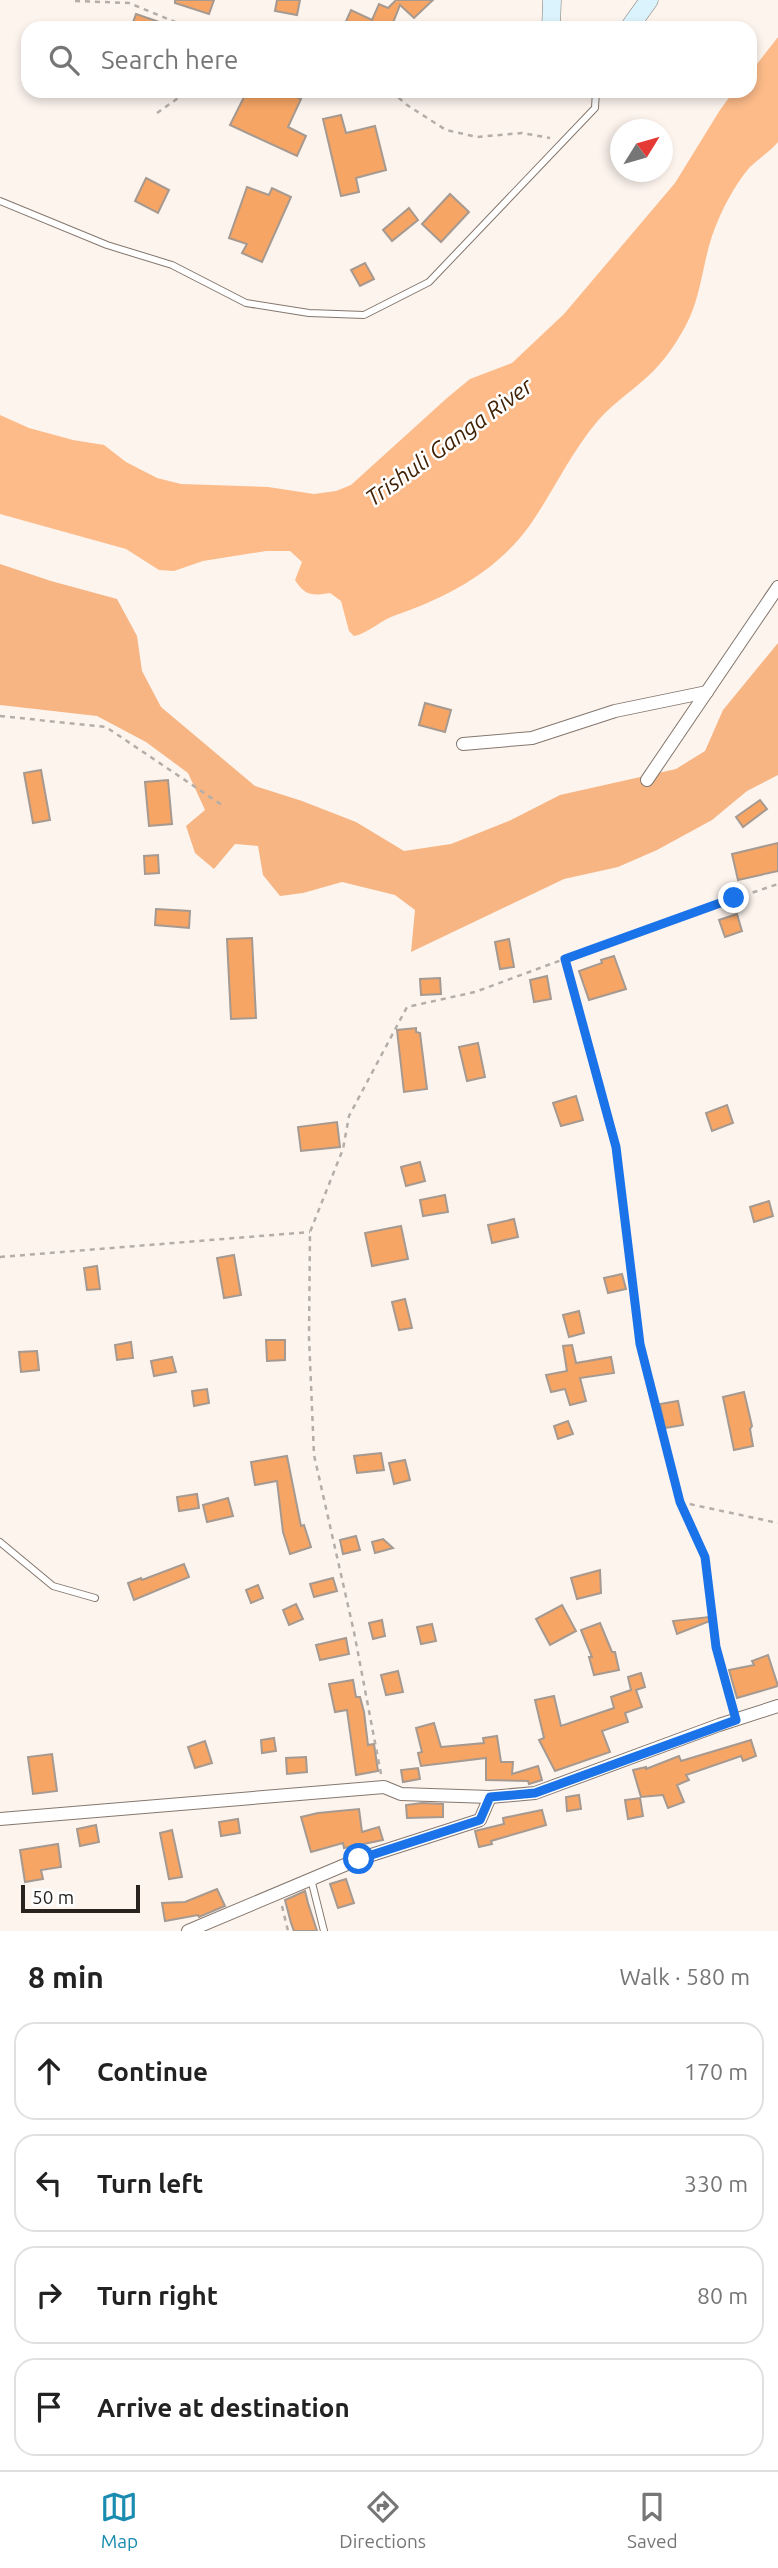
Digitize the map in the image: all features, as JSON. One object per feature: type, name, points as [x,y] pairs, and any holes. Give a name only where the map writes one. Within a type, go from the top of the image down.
[{"type":"street","points":[[551,21],[552,0]]},
{"type":"street","points":[[634,21],[649,0]]},
{"type":"street","points":[[648,779],[778,586]]},
{"type":"street","points":[[463,744],[532,738],[615,711],[707,692]]},
{"type":"street","points":[[0,1819],[384,1787],[401,1794],[490,1797],[535,1793],[778,1706]]},
{"type":"street","points":[[188,1931],[396,1846],[480,1820],[490,1797]]},
{"type":"lane","points":[[0,201],[107,245],[172,265],[246,303],[309,313],[364,315],[429,282],[595,108],[596,98]]},
{"type":"lane","points":[[0,1542],[53,1586],[94,1598]]},
{"type":"lane","points":[[311,1879],[324,1931]]},
{"type":"path","points":[[75,1],[129,2],[174,21]]},
{"type":"path","points":[[157,113],[178,98]]},
{"type":"path","points":[[399,98],[446,130],[477,137],[522,133],[564,141]]},
{"type":"path","points":[[0,716],[106,727],[222,805]]},
{"type":"path","points":[[384,1787],[355,1632],[314,1455],[309,1336],[310,1232],[343,1149],[349,1115],[407,1007],[475,992],[659,924],[778,884]]},
{"type":"path","points":[[565,959],[616,1147],[640,1344],[680,1502],[705,1557],[716,1647],[736,1720]]},
{"type":"path","points":[[0,1257],[310,1232]]},
{"type":"path","points":[[680,1502],[778,1523]]},
{"type":"path","points":[[279,1893],[288,1931]]},
{"type":"shaded area","points":[[0,564],[117,599],[137,636],[142,671],[161,707],[255,786],[356,822],[404,851],[451,844],[511,820],[560,795],[676,769],[705,751],[723,710],[778,643],[778,775],[747,791],[712,820],[657,850],[618,867],[564,879],[411,952],[415,910],[395,895],[342,882],[303,893],[280,896],[263,875],[258,846],[235,844],[214,869],[195,853],[186,826],[205,810],[188,773],[146,742],[97,716],[0,705]]},
{"type":"water","name":"Trishuli Ganga River","points":[[778,37],[778,142],[744,174],[723,209],[712,236],[695,305],[685,327],[659,365],[596,423],[517,541],[470,581],[354,636],[349,631],[341,601],[330,593],[310,594],[295,580],[302,562],[290,551],[266,551],[203,561],[174,571],[159,570],[126,549],[0,514],[0,415],[29,428],[104,445],[126,462],[157,478],[181,484],[268,487],[314,494],[336,491],[351,485],[470,379],[512,363],[564,314],[675,183],[729,98],[757,98],[757,64]]},
{"type":"building","points":[[175,0],[214,0],[209,14],[175,3]]},
{"type":"building","points":[[277,0],[300,0],[297,15],[275,11]]},
{"type":"building","points":[[396,0],[433,0],[414,18],[400,5],[394,21],[346,21],[351,10],[372,20],[379,4],[388,8]]},
{"type":"building","points":[[136,14],[156,21],[134,21]]},
{"type":"building","points":[[244,98],[299,98],[301,99],[288,127],[306,136],[297,156],[230,125]]},
{"type":"building","points":[[341,115],[346,133],[375,126],[386,170],[356,178],[359,192],[341,196],[323,119]]},
{"type":"building","points":[[146,178],[169,190],[158,213],[135,201]]},
{"type":"building","points":[[247,187],[269,195],[272,188],[291,197],[262,262],[242,253],[247,244],[229,238]]},
{"type":"building","points":[[450,194],[469,212],[441,242],[422,224]]},
{"type":"building","points":[[409,208],[418,220],[392,241],[383,230]]},
{"type":"building","points":[[365,263],[374,279],[360,286],[351,270]]},
{"type":"building","points":[[425,703],[451,710],[445,732],[419,725]]},
{"type":"building","points":[[41,770],[50,820],[33,823],[24,773]]},
{"type":"building","points":[[168,780],[172,824],[149,826],[145,782]]},
{"type":"building","points":[[760,800],[767,809],[743,827],[736,817]]},
{"type":"building","points":[[778,843],[778,871],[738,880],[732,854]]},
{"type":"building","points":[[158,855],[159,873],[145,874],[144,856]]},
{"type":"building","points":[[156,909],[190,911],[189,928],[155,925]]},
{"type":"building","points":[[737,914],[742,931],[725,937],[719,920]]},
{"type":"building","points":[[252,938],[256,1018],[231,1019],[227,939]]},
{"type":"building","points":[[509,939],[514,967],[500,969],[495,942]]},
{"type":"building","points":[[614,956],[626,989],[589,1000],[579,971]]},
{"type":"building","points":[[547,976],[551,999],[534,1002],[530,980]]},
{"type":"building","points":[[440,978],[441,994],[421,995],[420,979]]},
{"type":"building","points":[[416,1028],[416,1032],[420,1033],[427,1089],[404,1092],[397,1030]]},
{"type":"building","points":[[478,1043],[485,1077],[467,1081],[459,1047]]},
{"type":"building","points":[[576,1096],[583,1120],[561,1126],[553,1103]]},
{"type":"building","points":[[727,1105],[733,1123],[712,1131],[706,1113]]},
{"type":"building","points":[[337,1122],[340,1147],[301,1151],[298,1127]]},
{"type":"building","points":[[420,1162],[425,1181],[406,1186],[401,1167]]},
{"type":"building","points":[[445,1195],[448,1212],[423,1216],[420,1200]]},
{"type":"building","points":[[769,1201],[773,1216],[754,1222],[750,1207]]},
{"type":"building","points":[[514,1219],[518,1237],[492,1243],[488,1225]]},
{"type":"building","points":[[401,1226],[408,1259],[372,1266],[365,1233]]},
{"type":"building","points":[[234,1255],[241,1295],[224,1298],[217,1258]]},
{"type":"building","points":[[97,1266],[100,1289],[87,1290],[84,1268]]},
{"type":"building","points":[[622,1274],[626,1289],[608,1293],[604,1278]]},
{"type":"building","points":[[405,1299],[412,1328],[399,1330],[392,1302]]},
{"type":"building","points":[[579,1311],[584,1333],[569,1337],[563,1315]]},
{"type":"building","points":[[266,1340],[285,1340],[285,1360],[267,1361]]},
{"type":"building","points":[[131,1342],[133,1358],[117,1360],[115,1345]]},
{"type":"building","points":[[572,1345],[576,1363],[611,1357],[614,1373],[580,1378],[586,1401],[570,1405],[565,1389],[551,1392],[546,1375],[567,1371],[563,1346]]},
{"type":"building","points":[[37,1351],[39,1370],[21,1372],[19,1352]]},
{"type":"building","points":[[172,1357],[176,1372],[154,1376],[151,1361]]},
{"type":"building","points":[[207,1389],[209,1403],[194,1406],[192,1391]]},
{"type":"building","points":[[744,1392],[752,1426],[750,1429],[753,1446],[734,1450],[723,1397]]},
{"type":"building","points":[[678,1401],[683,1425],[665,1428],[660,1404]]},
{"type":"building","points":[[568,1421],[573,1434],[558,1439],[554,1426]]},
{"type":"building","points":[[381,1453],[384,1470],[357,1473],[354,1456]]},
{"type":"building","points":[[287,1456],[301,1526],[304,1525],[311,1547],[290,1554],[283,1532],[277,1481],[255,1485],[251,1462]]},
{"type":"building","points":[[405,1460],[410,1480],[394,1484],[389,1463]]},
{"type":"building","points":[[197,1494],[199,1508],[179,1511],[177,1497]]},
{"type":"building","points":[[228,1498],[233,1516],[207,1522],[203,1505]]},
{"type":"building","points":[[356,1536],[360,1550],[343,1554],[340,1540]]},
{"type":"building","points":[[383,1539],[393,1548],[375,1553],[372,1542]]},
{"type":"building","points":[[184,1564],[189,1577],[134,1600],[128,1583]]},
{"type":"building","points":[[600,1570],[601,1593],[577,1599],[571,1578]]},
{"type":"building","points":[[333,1578],[337,1591],[314,1597],[310,1584]]},
{"type":"building","points":[[258,1585],[263,1598],[251,1603],[246,1590]]},
{"type":"building","points":[[296,1604],[303,1619],[289,1625],[283,1610]]},
{"type":"building","points":[[562,1605],[576,1631],[550,1645],[536,1619]]},
{"type":"building","points":[[709,1617],[710,1621],[677,1634],[673,1621]]},
{"type":"building","points":[[382,1620],[385,1636],[373,1639],[369,1623]]},
{"type":"building","points":[[600,1623],[612,1652],[615,1652],[619,1670],[594,1675],[589,1657],[592,1657],[581,1630]]},
{"type":"building","points":[[432,1624],[436,1641],[421,1644],[417,1627]]},
{"type":"building","points":[[346,1638],[349,1654],[320,1660],[316,1645]]},
{"type":"building","points":[[768,1655],[778,1686],[737,1698],[729,1670],[754,1665],[752,1661]]},
{"type":"building","points":[[398,1671],[403,1692],[386,1695],[381,1675]]},
{"type":"building","points":[[641,1673],[645,1687],[636,1690],[642,1707],[625,1713],[628,1722],[602,1731],[610,1752],[555,1771],[539,1740],[544,1738],[535,1700],[554,1696],[561,1726],[614,1708],[611,1697],[631,1690],[628,1677]]},
{"type":"building","points":[[353,1680],[356,1697],[360,1697],[364,1712],[368,1745],[374,1744],[378,1771],[356,1775],[347,1710],[335,1712],[329,1684]]},
{"type":"building","points":[[434,1723],[441,1747],[484,1743],[483,1738],[497,1736],[501,1762],[513,1762],[512,1774],[538,1766],[542,1780],[529,1784],[528,1781],[486,1780],[486,1758],[421,1766],[418,1753],[422,1752],[416,1728]]},
{"type":"building","points":[[274,1738],[276,1751],[262,1753],[261,1740]]},
{"type":"building","points":[[751,1740],[756,1756],[743,1761],[741,1756],[686,1775],[689,1780],[677,1785],[684,1802],[668,1808],[663,1795],[641,1797],[633,1770],[646,1769],[679,1756],[681,1761]]},
{"type":"building","points":[[205,1741],[212,1763],[195,1768],[188,1747]]},
{"type":"building","points":[[52,1754],[57,1791],[33,1794],[28,1757]]},
{"type":"building","points":[[306,1757],[307,1772],[287,1774],[286,1758]]},
{"type":"building","points":[[418,1768],[420,1779],[403,1782],[401,1770]]},
{"type":"building","points":[[579,1795],[581,1809],[567,1811],[566,1797]]},
{"type":"building","points":[[640,1798],[643,1816],[628,1819],[625,1800]]},
{"type":"building","points":[[443,1804],[443,1817],[407,1818],[406,1805]]},
{"type":"building","points":[[359,1809],[362,1832],[379,1827],[383,1840],[344,1848],[343,1843],[311,1852],[301,1817]]},
{"type":"building","points":[[542,1810],[546,1825],[479,1847],[475,1831],[504,1824],[503,1818]]},
{"type":"building","points":[[238,1819],[240,1833],[221,1836],[219,1822]]},
{"type":"building","points":[[96,1825],[99,1842],[80,1846],[77,1829]]},
{"type":"building","points":[[172,1830],[182,1877],[169,1879],[160,1833]]},
{"type":"building","points":[[58,1844],[61,1867],[41,1870],[43,1879],[25,1882],[20,1850]]},
{"type":"building","points":[[346,1879],[354,1903],[338,1908],[330,1884]]},
{"type":"building","points":[[217,1889],[225,1906],[199,1917],[198,1915],[165,1921],[162,1903],[185,1902]]},
{"type":"building","points":[[305,1891],[317,1931],[294,1931],[291,1923],[285,1900]]},
{"type":"route","points":[[359,1859],[480,1820],[490,1797],[535,1793],[736,1720],[716,1647],[705,1557],[680,1502],[640,1344],[616,1147],[565,959],[734,898]]}]
